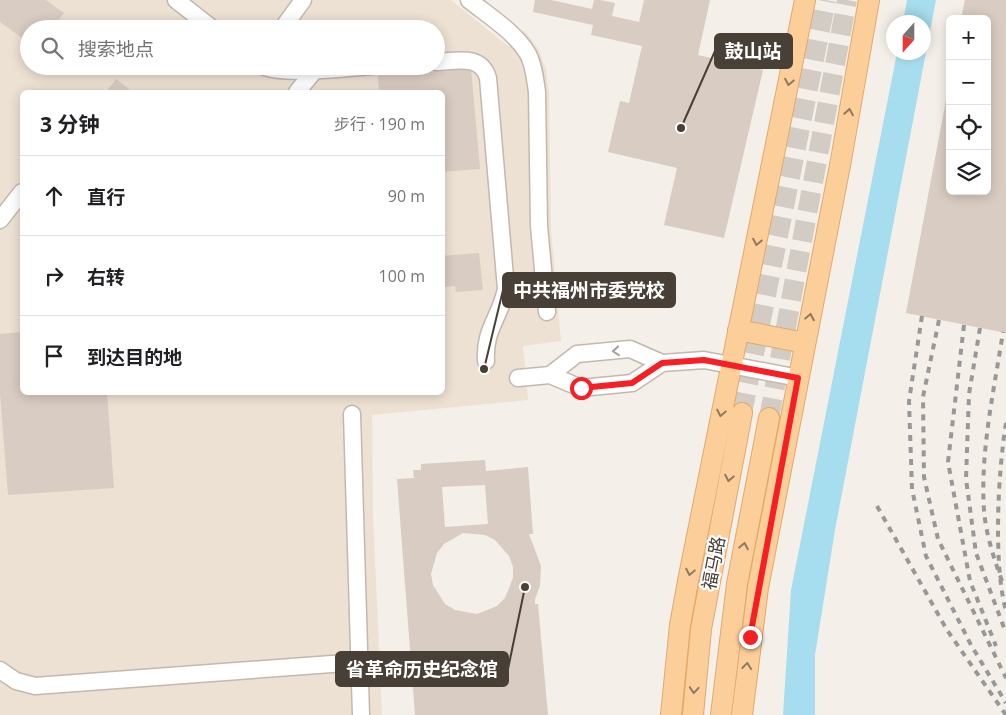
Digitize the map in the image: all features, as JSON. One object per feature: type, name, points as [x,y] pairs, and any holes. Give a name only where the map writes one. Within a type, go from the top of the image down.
[{"type":"main road","points":[[671,715],[680,625],[730,365],[805,0]]},
{"type":"main road","points":[[742,715],[758,588],[841,160],[869,0]]},
{"type":"main road","points":[[738,330],[805,343]]},
{"type":"main road","name":"福马路","points":[[693,715],[703,619],[742,413]]},
{"type":"main road","name":"福马路","points":[[721,715],[737,584],[769,418]]},
{"type":"street","points":[[176,0],[201,20]]},
{"type":"street","points":[[289,20],[304,0]]},
{"type":"street","points":[[470,0],[516,39],[528,54],[534,71],[537,92],[539,226],[547,312]]},
{"type":"street","points":[[445,61],[471,60],[480,63],[486,68],[489,87],[506,289],[503,302],[488,332],[485,344],[486,361]]},
{"type":"street","points":[[299,90],[311,75]]},
{"type":"street","points":[[0,220],[20,195]]},
{"type":"street","points":[[506,289],[544,286]]},
{"type":"street","points":[[550,375],[577,354],[630,349],[662,363],[704,360],[798,378]]},
{"type":"street","points":[[518,378],[550,375],[581,388],[632,383],[662,363]]},
{"type":"street","points":[[352,414],[361,715]]},
{"type":"street","points":[[0,670],[16,681],[35,686],[359,662]]},
{"type":"shaded area","points":[[0,0],[451,0],[508,46],[524,30],[538,48],[546,69],[549,92],[551,230],[561,341],[523,346],[528,400],[372,415],[373,514],[382,715],[0,715]]},
{"type":"water","points":[[907,0],[936,0],[931,26],[931,15],[904,15]]},
{"type":"water","points":[[896,60],[925,60],[835,530],[815,655],[815,715],[783,715],[791,590]]},
{"type":"building","points":[[0,0],[46,0],[64,13],[59,20],[20,20],[20,36],[0,22]]},
{"type":"building","points":[[535,0],[551,0],[592,9],[594,0],[615,3],[612,16],[639,22],[644,0],[710,0],[698,55],[763,70],[724,238],[664,225],[677,168],[608,152],[620,101],[629,103],[642,46],[591,35],[593,25],[533,12]]},
{"type":"building","points":[[965,0],[1006,0],[1006,333],[906,313],[946,100],[946,195],[991,195],[991,15],[962,15]]},
{"type":"building","points":[[471,68],[480,169],[445,172],[445,90],[379,90],[378,75],[445,75],[445,70]]},
{"type":"building","points":[[116,79],[130,90],[108,90]]},
{"type":"building","points":[[479,253],[483,290],[456,292],[455,286],[445,287],[445,256]]},
{"type":"building","points":[[20,332],[20,395],[107,395],[114,488],[8,495],[0,394],[0,334]]},
{"type":"building","points":[[485,460],[486,471],[528,467],[533,534],[529,534],[541,566],[540,586],[535,604],[538,604],[548,715],[415,715],[397,479],[414,478],[413,470],[421,470],[421,464]],"holes":[[[485,485],[488,524],[445,527],[442,487]],[[463,533],[485,535],[495,540],[509,556],[513,567],[513,578],[505,598],[497,606],[477,614],[455,610],[445,604],[433,585],[431,574],[437,553],[444,544]]]},
{"type":"tunnel","points":[[742,413],[826,0]]},
{"type":"tunnel","points":[[769,418],[847,0]]},
{"type":"railway","points":[[922,316],[909,401],[912,489],[926,556],[971,645],[1006,703]]},
{"type":"railway","points":[[939,320],[923,397],[924,477],[938,539],[1006,678]]},
{"type":"railway","points":[[964,325],[948,462],[970,581],[996,646]]},
{"type":"railway","points":[[980,328],[969,394],[966,479],[976,553],[1006,633]]},
{"type":"railway","points":[[1002,581],[987,529],[983,489],[986,444],[1003,332]]},
{"type":"railway","points":[[1006,423],[998,518],[999,569],[1006,611]]},
{"type":"railway","points":[[877,506],[947,630],[1006,715]]},
{"type":"place","name":"鼓山站","points":[[681,128]]},
{"type":"place","name":"中共福州市委党校","points":[[484,369]]},
{"type":"place","name":"省革命历史纪念馆","points":[[525,587]]},
{"type":"route","points":[[581,388],[632,383],[662,363],[704,360],[798,378],[750,637]]}]
